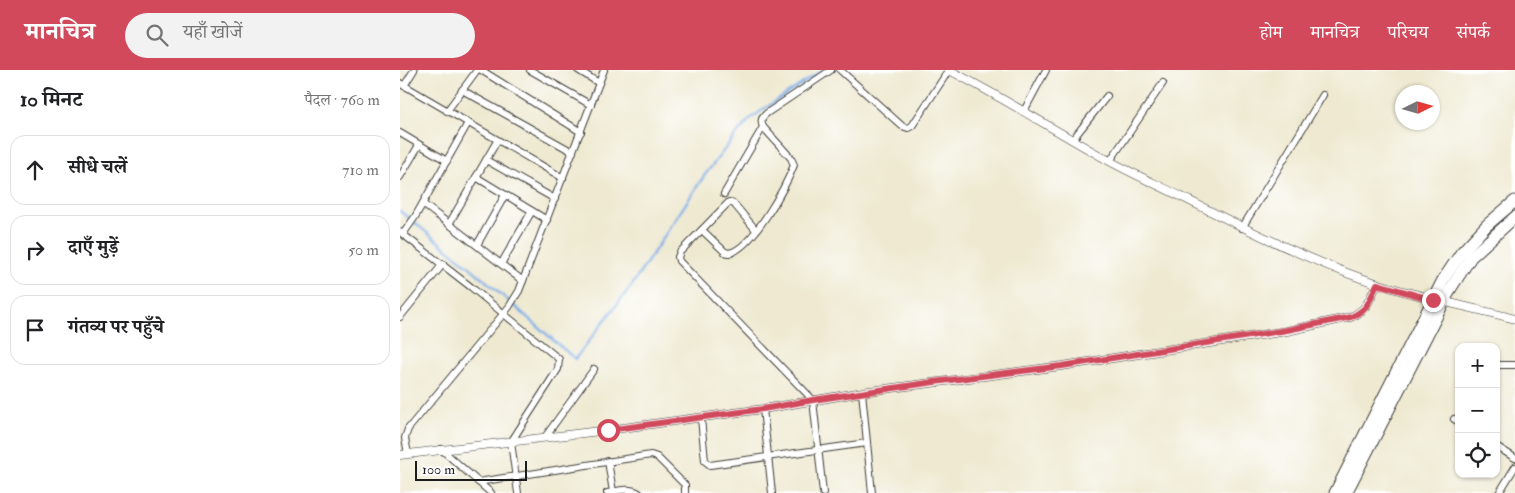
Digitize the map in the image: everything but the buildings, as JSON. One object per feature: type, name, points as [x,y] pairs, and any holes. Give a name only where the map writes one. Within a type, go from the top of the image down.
[{"type":"highway","points":[[1346,493],[1438,301],[1443,280],[1461,253],[1515,201]]},
{"type":"highway","points":[[1335,493],[1438,301],[1471,257],[1515,217]]},
{"type":"street","points":[[414,70],[402,84],[563,178]]},
{"type":"street","points":[[447,111],[477,70]]},
{"type":"street","points":[[480,70],[581,132]]},
{"type":"street","points":[[530,70],[591,105]]},
{"type":"street","points":[[578,70],[599,83]]},
{"type":"street","points":[[604,70],[523,281],[510,307],[408,429],[405,438],[404,454],[700,418],[862,392],[1071,365],[1277,332],[1351,317],[1363,311],[1377,284]]},
{"type":"street","points":[[702,230],[728,253],[737,249],[756,230],[778,197],[794,165],[792,158],[763,127],[761,122],[764,116],[831,70]]},
{"type":"street","points":[[840,70],[902,126],[908,128],[912,126],[949,70],[1110,161],[1242,228],[1303,255],[1377,284],[1515,319]]},
{"type":"street","points":[[1024,111],[1046,70]]},
{"type":"street","points":[[1110,161],[1163,83]]},
{"type":"street","points":[[462,90],[573,152]]},
{"type":"street","points":[[1242,228],[1323,95]]},
{"type":"street","points":[[1073,139],[1107,96]]},
{"type":"street","points":[[468,124],[423,204],[410,225],[402,233],[556,356],[559,364],[511,442],[518,493]]},
{"type":"street","points":[[724,194],[763,127]]},
{"type":"street","points":[[400,133],[447,161]]},
{"type":"street","points":[[449,224],[497,141]]},
{"type":"street","points":[[400,177],[419,144]]},
{"type":"street","points":[[486,160],[555,199]]},
{"type":"street","points":[[476,177],[547,220]]},
{"type":"street","points":[[476,245],[505,195]]},
{"type":"street","points":[[756,230],[732,202],[726,205],[678,254],[679,261],[813,400],[823,493]]},
{"type":"street","points":[[423,204],[523,281]]},
{"type":"street","points":[[501,264],[532,211]]},
{"type":"street","points":[[400,317],[443,264]]},
{"type":"street","points":[[1500,365],[1515,365]]},
{"type":"street","points":[[545,437],[594,369]]},
{"type":"street","points":[[862,392],[872,493]]},
{"type":"street","points":[[763,409],[772,493]]},
{"type":"street","points":[[700,418],[706,464],[710,465],[867,443]]},
{"type":"street","points":[[1500,449],[1515,458]]},
{"type":"street","points":[[441,450],[488,492]]},
{"type":"street","points":[[478,482],[652,455],[657,457],[684,485],[685,493]]},
{"type":"street","points":[[608,461],[610,493],[628,490],[639,493]]},
{"type":"street","points":[[1499,493],[1515,467]]},
{"type":"waterway","points":[[400,211],[471,268],[575,359],[632,285],[704,176],[735,136],[750,119],[823,70]]},
{"type":"route","points":[[608,430],[763,409],[869,391],[1062,366],[1287,330],[1351,317],[1363,311],[1377,284],[1433,300]]}]
